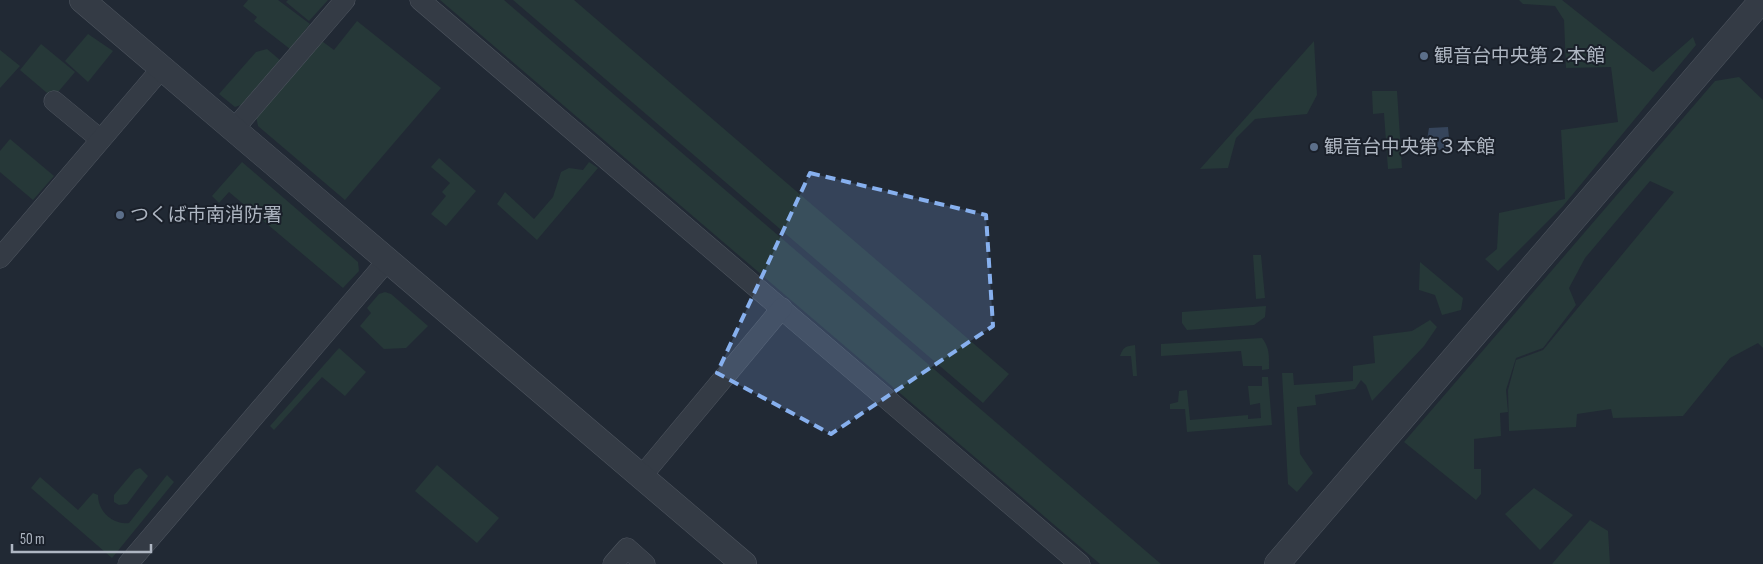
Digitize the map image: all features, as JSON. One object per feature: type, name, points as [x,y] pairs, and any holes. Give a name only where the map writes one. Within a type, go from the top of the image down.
[{"type":"street","points":[[82,0],[744,564]]},
{"type":"street","points":[[234,129],[345,0]]},
{"type":"street","points":[[420,0],[1080,564]]},
{"type":"street","points":[[1278,564],[1762,0]]},
{"type":"street","points":[[0,258],[7,236],[100,140],[162,68]]},
{"type":"street","points":[[54,101],[100,140]]},
{"type":"street","points":[[128,564],[387,261]]},
{"type":"street","points":[[642,477],[782,308]]},
{"type":"street","points":[[613,564],[627,548],[646,564]]},
{"type":"highlighted area","points":[[810,173],[986,215],[993,326],[831,434],[717,373]]},
{"type":"shaded area","points":[[248,0],[278,0],[310,24],[290,49],[254,21],[257,17],[243,6]]},
{"type":"shaded area","points":[[288,0],[328,0],[309,21],[286,2]]},
{"type":"shaded area","points":[[440,0],[504,0],[1161,564],[1100,564]]},
{"type":"shaded area","points":[[513,0],[574,0],[1009,374],[983,403]]},
{"type":"shaded area","points":[[1519,0],[1562,0],[1653,72],[1693,37],[1696,45],[1563,206],[1498,271],[1485,259],[1497,249],[1499,213],[1565,199],[1561,130],[1618,122],[1611,67],[1566,68],[1564,20],[1555,6],[1523,4]]},
{"type":"shaded area","points":[[357,21],[441,88],[345,200],[258,126],[256,116],[319,39],[334,50]]},
{"type":"shaded area","points":[[88,34],[113,51],[88,82],[65,61]]},
{"type":"shaded area","points":[[1314,41],[1317,95],[1307,114],[1255,119],[1236,138],[1228,168],[1200,169]]},
{"type":"shaded area","points":[[41,44],[75,72],[53,98],[20,70]]},
{"type":"shaded area","points":[[267,49],[280,60],[244,104],[235,107],[219,94],[256,52]]},
{"type":"shaded area","points":[[0,50],[20,66],[0,88]]},
{"type":"shaded area","points":[[1739,77],[1763,100],[1763,348],[1758,343],[1730,358],[1683,416],[1613,418],[1611,409],[1577,414],[1576,427],[1509,431],[1508,390],[1516,360],[1543,350],[1674,192],[1650,181],[1585,258],[1569,288],[1576,305],[1543,348],[1516,358],[1506,390],[1508,412],[1500,413],[1501,436],[1474,439],[1474,469],[1481,469],[1481,494],[1476,500],[1404,442],[1715,81]]},
{"type":"shaded area","points":[[1372,91],[1397,91],[1402,168],[1388,169],[1384,113],[1373,114]]},
{"type":"shaded area","points":[[10,139],[54,176],[33,200],[0,172],[0,151]]},
{"type":"shaded area","points":[[439,158],[476,191],[446,226],[431,214],[446,196],[442,192],[450,183],[431,167]]},
{"type":"shaded area","points":[[242,162],[358,262],[359,271],[343,288],[229,192],[219,203],[212,196]]},
{"type":"shaded area","points":[[589,162],[598,168],[537,240],[497,204],[505,192],[534,219],[553,197],[561,172],[569,168],[583,170]]},
{"type":"shaded area","points":[[1253,255],[1261,255],[1265,298],[1256,299]]},
{"type":"shaded area","points":[[1420,262],[1463,298],[1461,310],[1442,315],[1435,295],[1419,290]]},
{"type":"shaded area","points":[[385,292],[391,294],[428,326],[406,348],[384,349],[360,326],[371,313],[367,308],[379,294]]},
{"type":"shaded area","points":[[1266,306],[1265,317],[1254,325],[1187,330],[1182,323],[1182,312]]},
{"type":"shaded area","points":[[1430,320],[1437,327],[1424,346],[1372,401],[1366,385],[1361,380],[1355,389],[1315,395],[1316,405],[1297,407],[1300,454],[1313,473],[1297,492],[1288,484],[1282,373],[1293,373],[1294,385],[1353,381],[1353,366],[1375,363],[1373,336],[1412,331]]},
{"type":"shaded area","points":[[1262,338],[1268,349],[1269,369],[1262,370],[1262,366],[1243,366],[1241,351],[1161,356],[1161,344]]},
{"type":"shaded area","points":[[1135,345],[1137,376],[1133,376],[1131,356],[1120,356],[1125,348]]},
{"type":"shaded area","points":[[339,348],[366,372],[345,396],[322,377],[274,430],[270,426]]},
{"type":"shaded area","points":[[1262,377],[1268,377],[1272,425],[1187,432],[1185,409],[1170,409],[1170,404],[1178,402],[1179,391],[1187,390],[1190,420],[1248,415],[1248,419],[1261,418],[1260,403],[1250,405],[1248,386],[1262,386]]},
{"type":"shaded area","points":[[437,465],[499,518],[477,543],[415,491]]},
{"type":"shaded area","points":[[140,468],[148,476],[127,504],[119,505],[114,502],[114,495],[135,470]]},
{"type":"shaded area","points":[[167,475],[174,482],[112,558],[31,488],[40,477],[78,510],[93,493],[98,495],[101,507],[112,520],[129,523]]},
{"type":"shaded area","points":[[1534,488],[1573,515],[1540,550],[1505,514]]},
{"type":"shaded area","points":[[1590,520],[1608,531],[1610,564],[1552,564]]},
{"type":"water","points":[[1448,127],[1450,149],[1425,151],[1429,128]]},
{"type":"place","name":"観音台中央第２本館","points":[[1424,56]]},
{"type":"place","name":"観音台中央第３本館","points":[[1314,147]]},
{"type":"place","name":"つくば市南消防署","points":[[120,215]]}]
